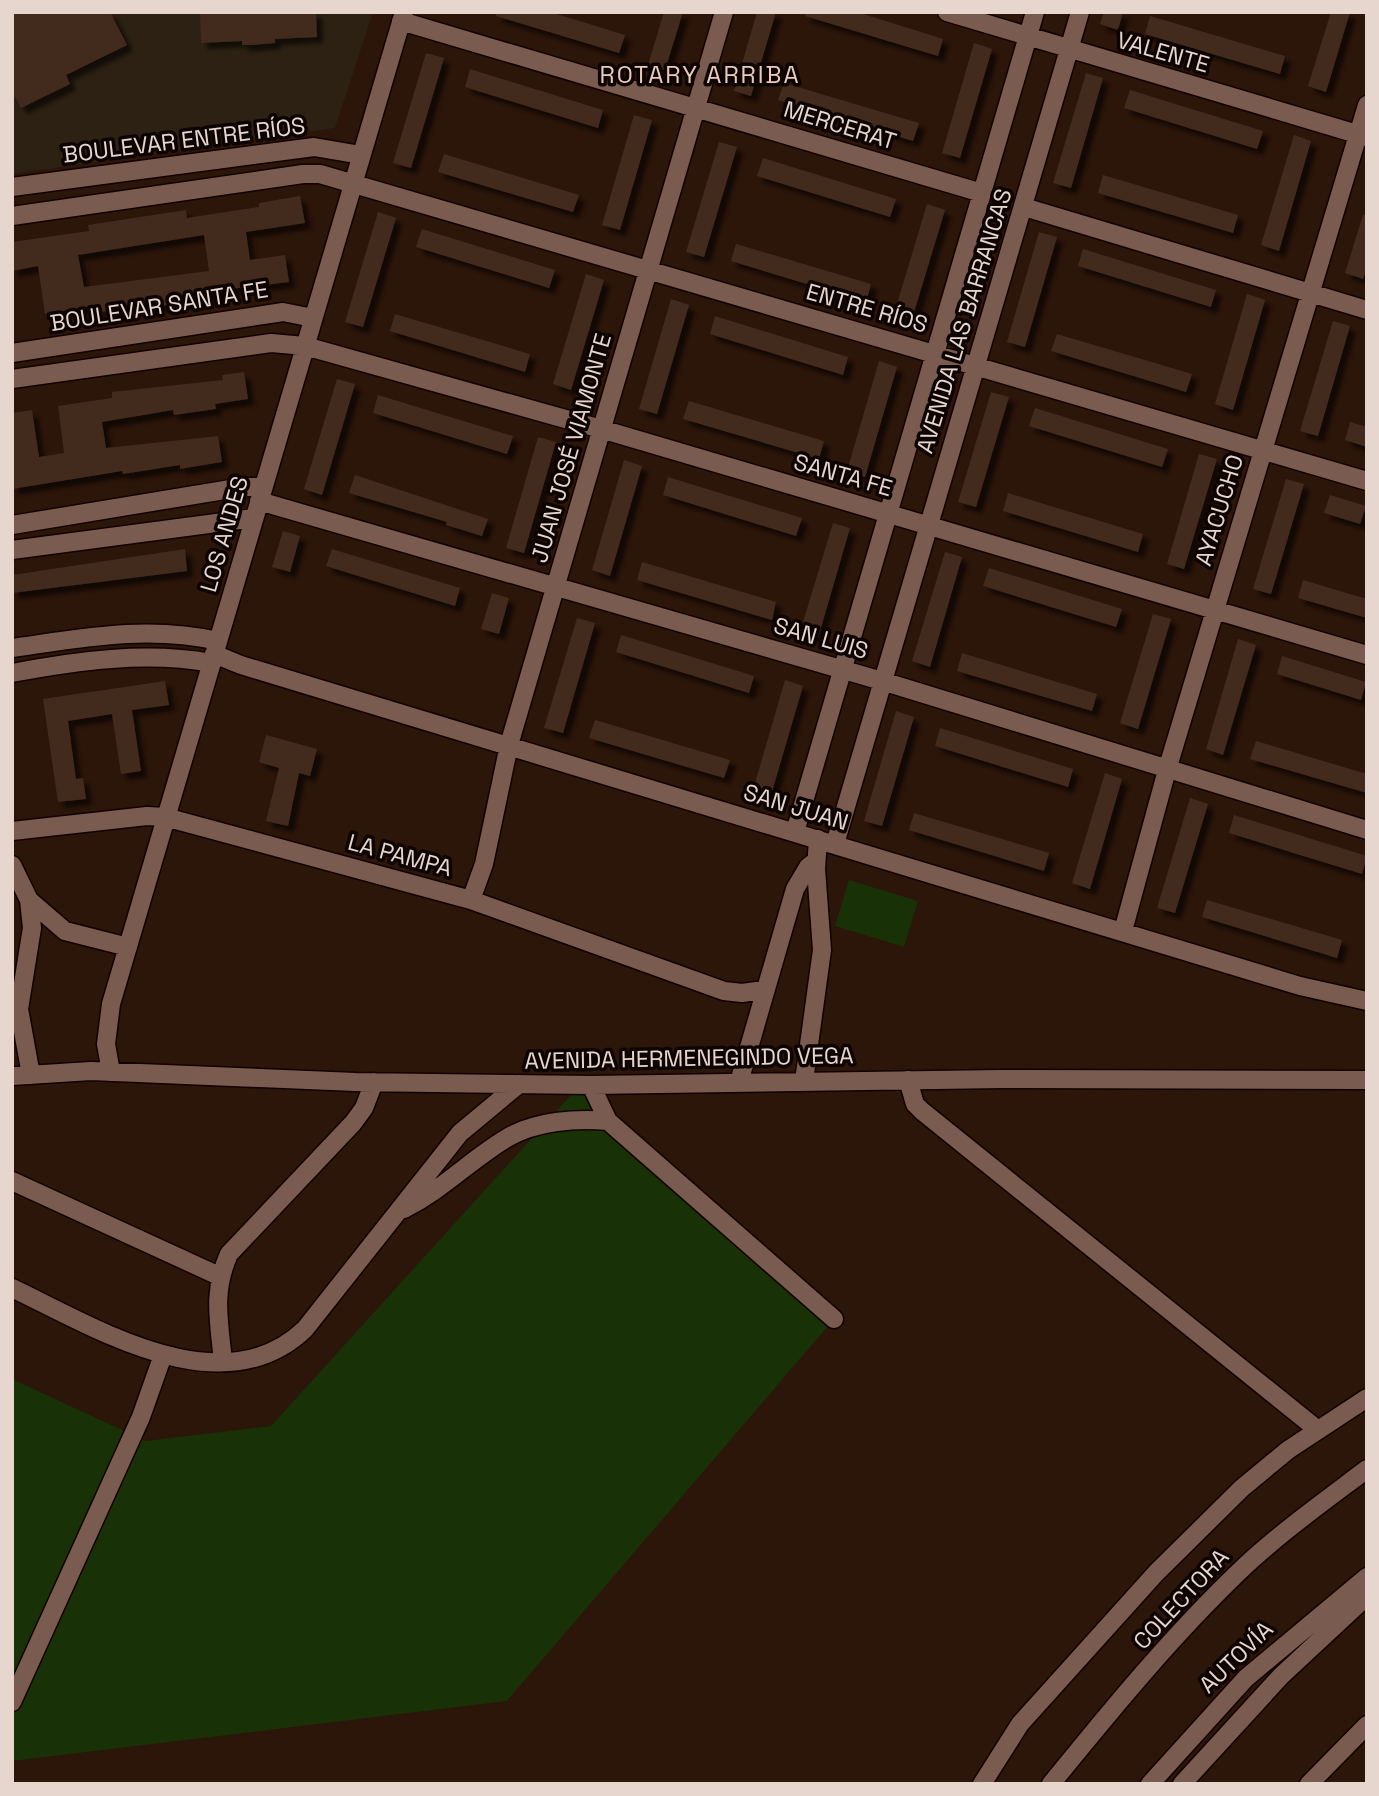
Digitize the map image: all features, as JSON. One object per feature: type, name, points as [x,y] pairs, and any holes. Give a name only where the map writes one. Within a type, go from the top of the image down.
[{"type":"street","name":"JUAN JOSÉ VIAMONTE","points":[[471,900],[484,864],[509,745],[724,12]]},
{"type":"street","name":"VALENTE","points":[[947,12],[1362,136]]},
{"type":"street","name":"AVENIDA LAS BARRANCAS","points":[[795,832],[1035,12]]},
{"type":"street","name":"AVENIDA LAS BARRANCAS","points":[[804,1081],[822,950],[816,861],[826,842],[882,681],[1080,12]]},
{"type":"street","name":"MERCERAT","points":[[403,17],[982,193]]},
{"type":"street","name":"LOS ANDES","points":[[111,1072],[106,1044],[111,1004],[403,17]]},
{"type":"street","name":"AYACUCHO","points":[[1123,931],[1167,770],[1309,293],[1362,136],[1367,105]]},
{"type":"street","name":"BOULEVAR ENTRE RÍOS","points":[[12,187],[314,147],[361,155]]},
{"type":"street","points":[[12,216],[303,174],[354,182]]},
{"type":"street","name":"ENTRE RÍOS","points":[[354,182],[1367,481]]},
{"type":"street","points":[[1024,207],[1367,310]]},
{"type":"street","name":"BOULEVAR SANTA FE","points":[[12,353],[283,312],[313,317]]},
{"type":"street","points":[[12,379],[271,343],[305,346]]},
{"type":"street","name":"SANTA FE","points":[[305,346],[928,524],[1367,655]]},
{"type":"street","points":[[12,525],[243,487],[259,502]]},
{"type":"street","points":[[12,550],[259,502]]},
{"type":"street","name":"SAN LUIS","points":[[259,502],[882,681],[1367,830]]},
{"type":"street","points":[[12,648],[148,632],[171,632],[214,653]]},
{"type":"street","points":[[12,673],[214,653]]},
{"type":"street","name":"SAN JUAN","points":[[214,653],[241,665],[1300,986],[1367,1001]]},
{"type":"street","name":"LA PAMPA","points":[[12,831],[147,816],[165,817],[471,900],[724,991],[742,993],[764,990]]},
{"type":"street","points":[[739,1082],[795,889],[808,867],[816,861]]},
{"type":"street","points":[[12,865],[29,900],[32,928],[19,1009],[32,1075]]},
{"type":"street","points":[[29,900],[65,931],[128,947]]},
{"type":"street","name":"AVENIDA HERMENEGINDO VEGA","points":[[12,1076],[111,1072],[374,1082],[591,1085],[908,1080],[1367,1080]]},
{"type":"street","points":[[908,1080],[915,1104],[922,1111],[1318,1430]]},
{"type":"street","points":[[223,1361],[216,1294],[219,1276],[229,1254],[353,1123],[364,1108],[374,1082]]},
{"type":"street","points":[[12,1289],[123,1341],[163,1355],[223,1361],[256,1359],[275,1353],[293,1340],[460,1133],[519,1084]]},
{"type":"street","points":[[591,1085],[608,1121],[834,1319]]},
{"type":"street","points":[[397,1212],[435,1193],[506,1139],[524,1130],[583,1119],[608,1121]]},
{"type":"street","points":[[12,1181],[219,1276]]},
{"type":"street","points":[[12,1702],[141,1417],[163,1355]]},
{"type":"street","points":[[982,1784],[1020,1724],[1156,1573],[1242,1488],[1288,1450],[1367,1398]]},
{"type":"street","name":"COLECTORA","points":[[1051,1784],[1198,1613],[1247,1564],[1302,1517],[1367,1469]]},
{"type":"street","name":"AUTOVÍA","points":[[1150,1784],[1246,1678],[1367,1577]]},
{"type":"street","name":"AUTOVÍA","points":[[1182,1784],[1281,1676],[1367,1596]]},
{"type":"street","points":[[1310,1784],[1367,1725]]},
{"type":"shaded area","points":[[12,12],[373,12],[335,128],[12,174]]},
{"type":"green space","points":[[849,880],[918,901],[904,947],[835,926]]},
{"type":"green space","points":[[580,1085],[834,1319],[507,1701],[12,1761],[12,1379],[146,1441],[271,1426]]},
{"type":"building","points":[[12,12],[110,12],[127,45],[66,75],[70,84],[21,108],[12,91]]},
{"type":"building","points":[[200,12],[316,12],[317,37],[275,39],[275,43],[251,45],[242,45],[242,41],[201,43]]},
{"type":"building","points":[[497,12],[550,12],[625,35],[619,53],[496,16]]},
{"type":"building","points":[[664,12],[683,12],[665,70],[648,65]]},
{"type":"building","points":[[757,12],[776,12],[751,96],[734,91]]},
{"type":"building","points":[[806,12],[857,12],[943,39],[938,56],[805,16]]},
{"type":"building","points":[[1104,12],[1123,12],[1118,30],[1100,24]]},
{"type":"building","points":[[1331,12],[1350,12],[1326,92],[1308,86]]},
{"type":"building","points":[[1150,16],[1285,56],[1280,74],[1145,34]]},
{"type":"building","points":[[974,43],[992,49],[960,158],[942,153]]},
{"type":"building","points":[[426,53],[444,58],[411,168],[393,163]]},
{"type":"building","points":[[470,69],[603,110],[598,128],[465,87]]},
{"type":"building","points":[[1086,73],[1103,78],[1071,188],[1053,183]]},
{"type":"building","points":[[784,83],[919,123],[913,141],[778,100]]},
{"type":"building","points":[[1130,90],[1263,131],[1257,149],[1124,108]]},
{"type":"building","points":[[634,115],[652,120],[620,230],[602,225]]},
{"type":"building","points":[[1294,135],[1311,141],[1279,251],[1261,245]]},
{"type":"building","points":[[719,142],[737,147],[704,257],[686,252]]},
{"type":"building","points":[[444,154],[579,195],[573,212],[438,172]]},
{"type":"building","points":[[763,158],[896,199],[890,217],[757,176]]},
{"type":"building","points":[[1103,175],[1238,215],[1233,233],[1098,193]]},
{"type":"building","points":[[300,196],[305,223],[246,232],[250,260],[285,255],[289,282],[197,293],[198,300],[156,307],[156,304],[100,312],[99,305],[45,314],[38,266],[12,271],[12,242],[89,231],[88,225],[186,210],[187,218],[259,207],[259,203]],"holes":[[[204,235],[209,271],[84,287],[78,255]]]},
{"type":"building","points":[[927,204],[945,210],[912,319],[894,314]]},
{"type":"building","points":[[378,212],[396,218],[363,327],[345,322]]},
{"type":"building","points":[[1363,215],[1367,215],[1367,268],[1363,279],[1345,273]]},
{"type":"building","points":[[422,229],[555,270],[549,288],[416,247]]},
{"type":"building","points":[[1039,232],[1057,237],[1025,347],[1007,342]]},
{"type":"building","points":[[736,244],[871,284],[866,302],[731,261]]},
{"type":"building","points":[[1083,249],[1216,290],[1211,307],[1078,266]]},
{"type":"building","points":[[586,274],[604,280],[571,390],[553,384]]},
{"type":"building","points":[[1247,294],[1265,300],[1233,410],[1215,404]]},
{"type":"building","points":[[671,299],[689,305],[657,414],[639,409]]},
{"type":"building","points":[[395,314],[530,354],[525,372],[390,331]]},
{"type":"building","points":[[715,316],[848,357],[843,375],[710,334]]},
{"type":"building","points":[[1333,321],[1350,326],[1318,436],[1300,431]]},
{"type":"building","points":[[1057,334],[1192,374],[1186,392],[1051,351]]},
{"type":"building","points":[[879,361],[897,367],[865,477],[847,471]]},
{"type":"building","points":[[244,372],[248,399],[215,404],[216,409],[174,415],[173,410],[102,422],[106,448],[218,436],[222,462],[180,469],[180,465],[123,474],[122,471],[12,489],[12,413],[32,410],[39,457],[64,453],[58,406],[112,398],[112,392],[223,380],[222,375]]},
{"type":"building","points":[[337,379],[355,384],[322,495],[304,489]]},
{"type":"building","points":[[991,392],[1009,397],[976,507],[958,502]]},
{"type":"building","points":[[378,395],[513,436],[507,454],[373,413]]},
{"type":"building","points":[[689,401],[824,441],[819,459],[683,419]]},
{"type":"building","points":[[1035,408],[1168,449],[1162,467],[1029,426]]},
{"type":"building","points":[[1350,422],[1367,427],[1367,447],[1345,440]]},
{"type":"building","points":[[538,437],[556,442],[524,553],[506,548]]},
{"type":"building","points":[[1199,454],[1217,459],[1184,569],[1167,564]]},
{"type":"building","points":[[624,460],[642,466],[610,576],[592,570]]},
{"type":"building","points":[[355,475],[488,519],[482,536],[446,525],[447,522],[349,493]]},
{"type":"building","points":[[668,477],[802,518],[796,536],[663,495]]},
{"type":"building","points":[[1286,479],[1304,484],[1271,594],[1253,589]]},
{"type":"building","points":[[1008,493],[1143,534],[1138,552],[1003,511]]},
{"type":"building","points":[[1330,495],[1366,506],[1360,524],[1324,513]]},
{"type":"building","points":[[833,523],[850,528],[818,638],[800,632]]},
{"type":"building","points":[[283,531],[300,536],[290,572],[272,567]]},
{"type":"building","points":[[185,549],[187,571],[12,593],[12,575]]},
{"type":"building","points":[[332,549],[460,588],[455,606],[326,566]]},
{"type":"building","points":[[945,552],[962,557],[930,667],[912,661]]},
{"type":"building","points":[[642,562],[776,602],[772,620],[637,580]]},
{"type":"building","points":[[989,568],[1122,609],[1116,627],[983,586]]},
{"type":"building","points":[[1303,580],[1367,599],[1367,618],[1298,598]]},
{"type":"building","points":[[492,593],[509,598],[499,634],[481,629]]},
{"type":"building","points":[[1153,614],[1171,619],[1138,729],[1120,723]]},
{"type":"building","points":[[577,618],[595,623],[563,733],[544,728]]},
{"type":"building","points":[[621,635],[754,676],[749,693],[616,652]]},
{"type":"building","points":[[1238,639],[1256,645],[1223,755],[1206,749]]},
{"type":"building","points":[[962,653],[1097,694],[1092,711],[957,671]]},
{"type":"building","points":[[1282,656],[1366,682],[1361,700],[1277,674]]},
{"type":"building","points":[[785,680],[803,686],[771,795],[753,790]]},
{"type":"building","points":[[165,681],[169,705],[132,710],[141,771],[121,774],[112,714],[68,721],[76,779],[83,778],[86,799],[58,802],[43,699]]},
{"type":"building","points":[[896,711],[914,717],[882,826],[864,821]]},
{"type":"building","points":[[595,720],[730,760],[724,778],[589,738]]},
{"type":"building","points":[[940,728],[1073,769],[1068,787],[935,746]]},
{"type":"building","points":[[266,735],[317,749],[310,776],[299,773],[288,826],[266,821],[279,768],[259,762]]},
{"type":"building","points":[[1256,741],[1367,774],[1367,793],[1250,759]]},
{"type":"building","points":[[1105,773],[1122,779],[1090,889],[1072,883]]},
{"type":"building","points":[[1190,798],[1208,804],[1175,913],[1157,908]]},
{"type":"building","points":[[914,813],[1049,853],[1044,871],[909,830]]},
{"type":"building","points":[[1234,815],[1367,856],[1362,874],[1229,833]]},
{"type":"building","points":[[1207,900],[1342,940],[1337,958],[1202,917]]},
{"type":"district","name":"ROTARY ARRIBA","points":[[700,74]]}]
